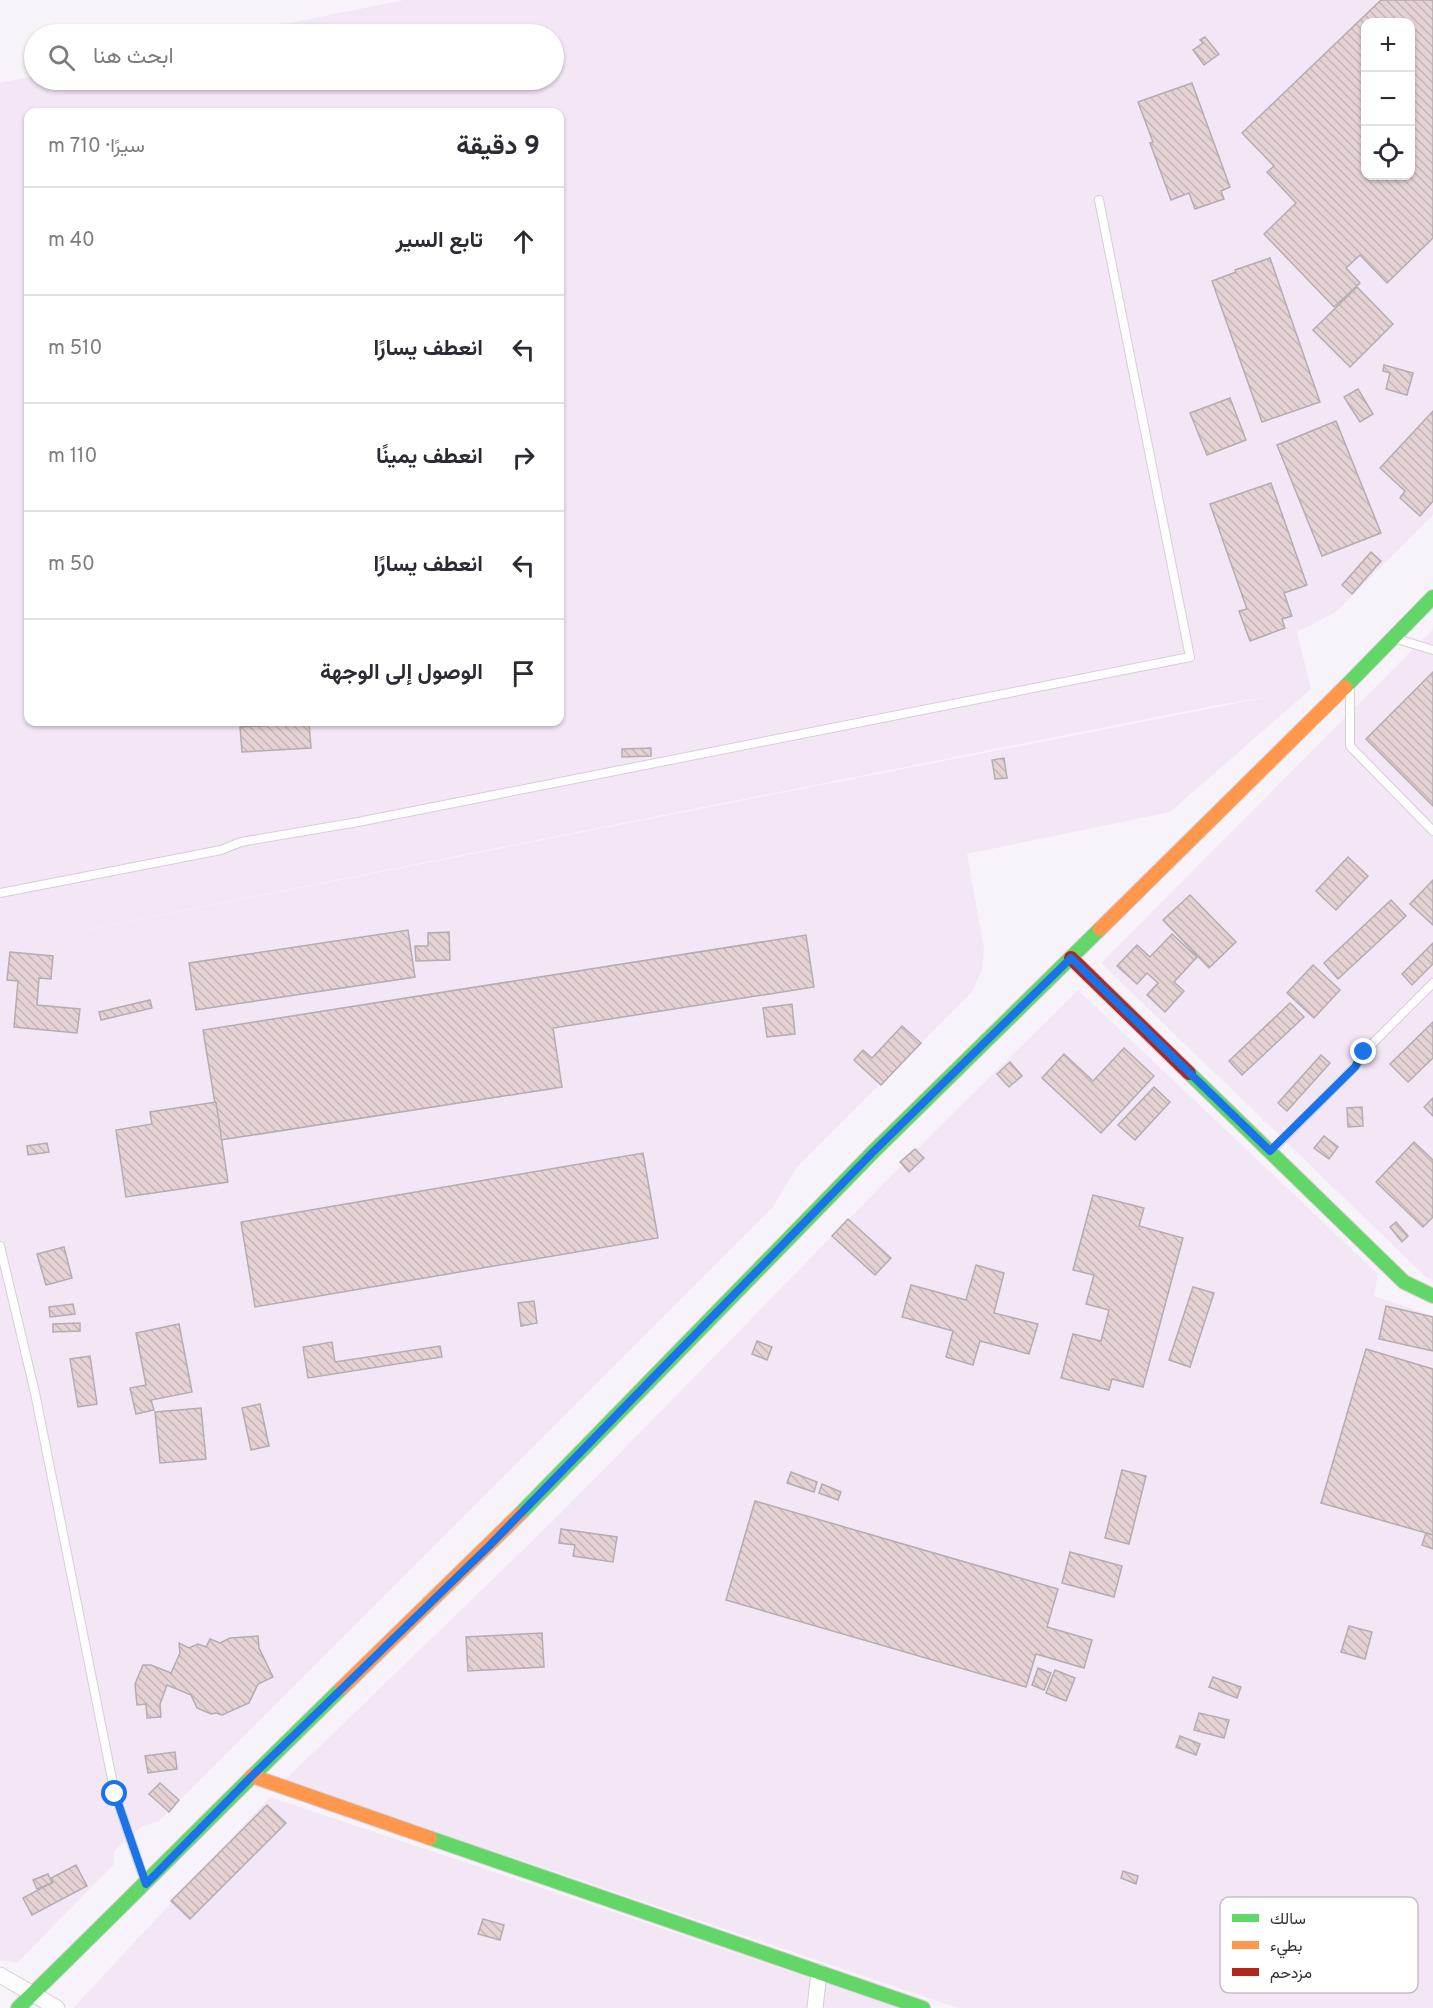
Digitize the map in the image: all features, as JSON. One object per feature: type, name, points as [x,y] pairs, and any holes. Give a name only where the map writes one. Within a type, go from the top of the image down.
[{"type":"main road","points":[[18,2008],[489,1546],[874,1151],[1350,682],[1433,597]]},
{"type":"main road","points":[[1071,958],[1404,1282],[1433,1296]]},
{"type":"main road","points":[[252,1776],[923,2008]]},
{"type":"street","points":[[815,2008],[819,1972]]},
{"type":"street","points":[[0,1975],[57,2008]]},
{"type":"lane","points":[[0,893],[221,850],[241,843],[358,822],[1190,657],[1099,200]]},
{"type":"lane","points":[[1393,638],[1433,651]]},
{"type":"lane","points":[[1350,682],[1350,746],[1433,831]]},
{"type":"lane","points":[[1270,1151],[1355,1067],[1364,1052],[1433,983]]},
{"type":"lane","points":[[0,1246],[35,1393],[115,1794],[146,1884]]},
{"type":"shaded area","points":[[404,0],[1433,0],[1433,515],[1336,612],[1297,632],[1311,689],[1170,812],[967,854],[984,948],[982,970],[972,992],[796,1168],[773,1207],[158,1822],[141,1827],[114,1851],[114,1864],[17,1963],[0,1960],[0,83],[24,78],[24,90],[564,90],[564,24],[285,24]],"holes":[[[1273,696],[85,930],[1212,706]]]},
{"type":"shaded area","points":[[1433,629],[1433,1280],[1428,1279],[1101,963]]},
{"type":"shaded area","points":[[1078,990],[1378,1274],[1374,1296],[1433,1316],[1433,2008],[958,2008],[285,1780],[558,1516],[935,1131]]},
{"type":"shaded area","points":[[270,1797],[899,2008],[73,2008]]},
{"type":"building","points":[[1381,0],[1433,0],[1433,238],[1387,283],[1360,255],[1346,268],[1360,283],[1334,307],[1264,234],[1296,203],[1267,172],[1274,166],[1242,133],[1361,19],[1361,180],[1415,180],[1415,18],[1362,18]]},
{"type":"building","points":[[1205,37],[1219,54],[1204,65],[1193,50],[1203,43],[1200,40]]},
{"type":"building","points":[[1192,83],[1230,187],[1221,191],[1224,199],[1195,209],[1189,193],[1171,200],[1138,102]]},
{"type":"building","points":[[1270,258],[1320,402],[1262,422],[1212,281]]},
{"type":"building","points":[[1357,287],[1393,324],[1350,367],[1313,330]]},
{"type":"building","points":[[1384,365],[1413,373],[1407,395],[1386,389],[1390,373],[1383,371]]},
{"type":"building","points":[[1358,389],[1373,414],[1360,422],[1344,397]]},
{"type":"building","points":[[1230,398],[1246,440],[1207,455],[1190,413]]},
{"type":"building","points":[[1433,411],[1433,501],[1420,516],[1400,498],[1405,491],[1380,468]]},
{"type":"building","points":[[1336,421],[1381,533],[1322,556],[1277,445]]},
{"type":"building","points":[[1271,483],[1307,585],[1284,593],[1292,616],[1282,619],[1285,628],[1250,641],[1239,611],[1247,609],[1210,504]]},
{"type":"building","points":[[1371,552],[1381,561],[1352,594],[1342,585]]},
{"type":"building","points":[[1433,672],[1433,806],[1366,739]]},
{"type":"building","points":[[309,726],[311,748],[242,752],[240,727]]},
{"type":"building","points":[[651,748],[651,756],[622,757],[622,749]]},
{"type":"building","points":[[1004,758],[1007,778],[995,779],[992,760]]},
{"type":"building","points":[[1348,857],[1368,876],[1336,910],[1316,891]]},
{"type":"building","points":[[1433,880],[1433,925],[1410,904]]},
{"type":"building","points":[[1190,895],[1236,942],[1209,968],[1163,920]]},
{"type":"building","points":[[1391,900],[1406,916],[1338,979],[1324,963]]},
{"type":"building","points":[[408,930],[415,977],[196,1010],[189,963]]},
{"type":"building","points":[[449,932],[450,960],[416,961],[415,946],[428,946],[428,933]]},
{"type":"building","points":[[1172,934],[1197,957],[1174,982],[1184,991],[1165,1012],[1147,995],[1158,983],[1147,973],[1137,984],[1117,966],[1137,945],[1150,957]]},
{"type":"building","points":[[806,935],[814,987],[553,1028],[562,1087],[221,1140],[203,1030]]},
{"type":"building","points":[[1433,943],[1433,964],[1412,985],[1402,974]]},
{"type":"building","points":[[10,952],[53,956],[51,979],[39,978],[37,1005],[80,1009],[77,1033],[14,1027],[18,981],[7,980]]},
{"type":"building","points":[[1313,965],[1340,990],[1314,1018],[1287,993]]},
{"type":"building","points":[[150,1000],[152,1008],[101,1020],[99,1012]]},
{"type":"building","points":[[1290,1003],[1304,1017],[1242,1075],[1229,1061]]},
{"type":"building","points":[[792,1004],[795,1034],[767,1037],[763,1008]]},
{"type":"building","points":[[1433,1022],[1433,1058],[1408,1082],[1390,1064]]},
{"type":"building","points":[[902,1026],[921,1043],[881,1085],[854,1060],[863,1050],[872,1058]]},
{"type":"building","points":[[1124,1048],[1154,1076],[1101,1133],[1042,1078],[1064,1054],[1093,1081]]},
{"type":"building","points":[[1321,1055],[1330,1063],[1287,1111],[1278,1103]]},
{"type":"building","points":[[1010,1062],[1022,1076],[1009,1087],[997,1074]]},
{"type":"building","points":[[1154,1087],[1170,1102],[1135,1140],[1118,1125]]},
{"type":"building","points":[[1433,1098],[1433,1116],[1424,1107]]},
{"type":"building","points":[[216,1102],[228,1182],[126,1197],[116,1130],[152,1124],[150,1112]]},
{"type":"building","points":[[1362,1107],[1363,1126],[1348,1127],[1347,1108]]},
{"type":"building","points":[[1324,1136],[1338,1147],[1329,1159],[1314,1148]]},
{"type":"building","points":[[1414,1142],[1433,1160],[1433,1217],[1423,1227],[1376,1182]]},
{"type":"building","points":[[47,1143],[49,1152],[28,1155],[27,1146]]},
{"type":"building","points":[[915,1149],[924,1158],[909,1172],[900,1162]]},
{"type":"building","points":[[643,1153],[658,1238],[255,1307],[241,1222]]},
{"type":"building","points":[[1093,1195],[1144,1208],[1139,1226],[1183,1238],[1143,1387],[1112,1379],[1109,1390],[1061,1378],[1073,1334],[1101,1341],[1109,1310],[1086,1304],[1094,1275],[1073,1270]]},
{"type":"building","points":[[848,1219],[891,1258],[875,1275],[832,1236]]},
{"type":"building","points":[[1396,1222],[1408,1236],[1402,1242],[1390,1227]]},
{"type":"building","points":[[64,1247],[72,1278],[46,1285],[37,1254]]},
{"type":"building","points":[[976,1265],[1004,1273],[994,1313],[1038,1324],[1029,1354],[980,1341],[973,1365],[946,1357],[953,1331],[902,1317],[911,1285],[966,1300]]},
{"type":"building","points":[[1193,1287],[1214,1293],[1190,1367],[1169,1360]]},
{"type":"building","points":[[534,1301],[537,1323],[521,1326],[518,1303]]},
{"type":"building","points":[[73,1304],[75,1314],[50,1317],[49,1307]]},
{"type":"building","points":[[1386,1306],[1433,1317],[1433,1351],[1379,1339]]},
{"type":"building","points":[[80,1323],[80,1331],[53,1332],[53,1324]]},
{"type":"building","points":[[179,1324],[192,1392],[151,1400],[154,1410],[136,1414],[130,1388],[146,1385],[136,1333]]},
{"type":"building","points":[[757,1341],[772,1347],[767,1360],[752,1354]]},
{"type":"building","points":[[332,1342],[335,1362],[440,1346],[442,1357],[308,1378],[303,1347]]},
{"type":"building","points":[[1366,1349],[1433,1369],[1433,1535],[1321,1503]]},
{"type":"building","points":[[90,1356],[97,1404],[78,1407],[70,1359]]},
{"type":"building","points":[[260,1404],[269,1446],[251,1450],[242,1408]]},
{"type":"building","points":[[201,1408],[206,1459],[160,1463],[155,1412]]},
{"type":"building","points":[[1122,1470],[1146,1476],[1129,1544],[1105,1538]]},
{"type":"building","points":[[791,1472],[817,1482],[814,1492],[787,1483]]},
{"type":"building","points":[[822,1484],[841,1492],[838,1500],[819,1493]]},
{"type":"building","points":[[755,1501],[1058,1589],[1047,1627],[1092,1640],[1084,1668],[1036,1654],[1026,1687],[726,1600]]},
{"type":"building","points":[[561,1529],[617,1537],[613,1562],[573,1556],[575,1545],[559,1543]]},
{"type":"building","points":[[1426,1533],[1433,1535],[1433,1549],[1422,1545]]},
{"type":"building","points":[[1070,1552],[1122,1566],[1114,1597],[1062,1583]]},
{"type":"building","points":[[1349,1626],[1372,1632],[1365,1659],[1341,1652]]},
{"type":"building","points":[[542,1633],[544,1667],[468,1671],[466,1637]]},
{"type":"building","points":[[258,1636],[259,1648],[273,1677],[258,1684],[249,1703],[222,1715],[211,1714],[197,1708],[191,1695],[167,1685],[160,1704],[161,1717],[147,1718],[146,1704],[137,1705],[135,1684],[143,1665],[151,1665],[171,1673],[180,1653],[179,1643],[189,1648],[198,1644],[206,1647],[210,1639],[220,1643],[230,1638]]},
{"type":"building","points":[[1038,1668],[1051,1673],[1044,1690],[1032,1685]]},
{"type":"building","points":[[1055,1670],[1075,1678],[1066,1701],[1046,1693]]},
{"type":"building","points":[[1213,1677],[1241,1687],[1237,1698],[1209,1687]]},
{"type":"building","points":[[1199,1713],[1229,1720],[1224,1738],[1194,1730]]},
{"type":"building","points":[[1180,1736],[1200,1744],[1196,1755],[1176,1747]]},
{"type":"building","points":[[175,1752],[177,1769],[148,1773],[145,1756]]},
{"type":"building","points":[[160,1783],[179,1800],[169,1812],[149,1794]]},
{"type":"building","points":[[267,1805],[286,1823],[190,1919],[171,1901]]},
{"type":"building","points":[[76,1865],[87,1886],[32,1915],[23,1898],[53,1882],[51,1878]]},
{"type":"building","points":[[1123,1871],[1138,1876],[1136,1884],[1121,1878]]},
{"type":"building","points":[[48,1874],[52,1883],[37,1889],[33,1880]]},
{"type":"building","points":[[483,1919],[504,1925],[500,1940],[478,1934]]},
{"type":"traffic: fast","points":[[1345,687],[1433,597]]},
{"type":"traffic: fast","points":[[520,1514],[874,1151],[1100,929]]},
{"type":"traffic: fast","points":[[1189,1073],[1404,1282],[1433,1296]]},
{"type":"traffic: fast","points":[[18,2008],[342,1688]]},
{"type":"traffic: fast","points":[[430,1838],[923,2008]]},
{"type":"traffic: slow","points":[[1100,929],[1345,687]]},
{"type":"traffic: slow","points":[[342,1688],[520,1514]]},
{"type":"traffic: slow","points":[[252,1776],[430,1838]]},
{"type":"traffic: jam","points":[[1071,958],[1189,1073]]},
{"type":"route","points":[[115,1794],[146,1884],[252,1776],[489,1546],[874,1151],[1071,958],[1270,1151],[1355,1067],[1364,1052]]}]
